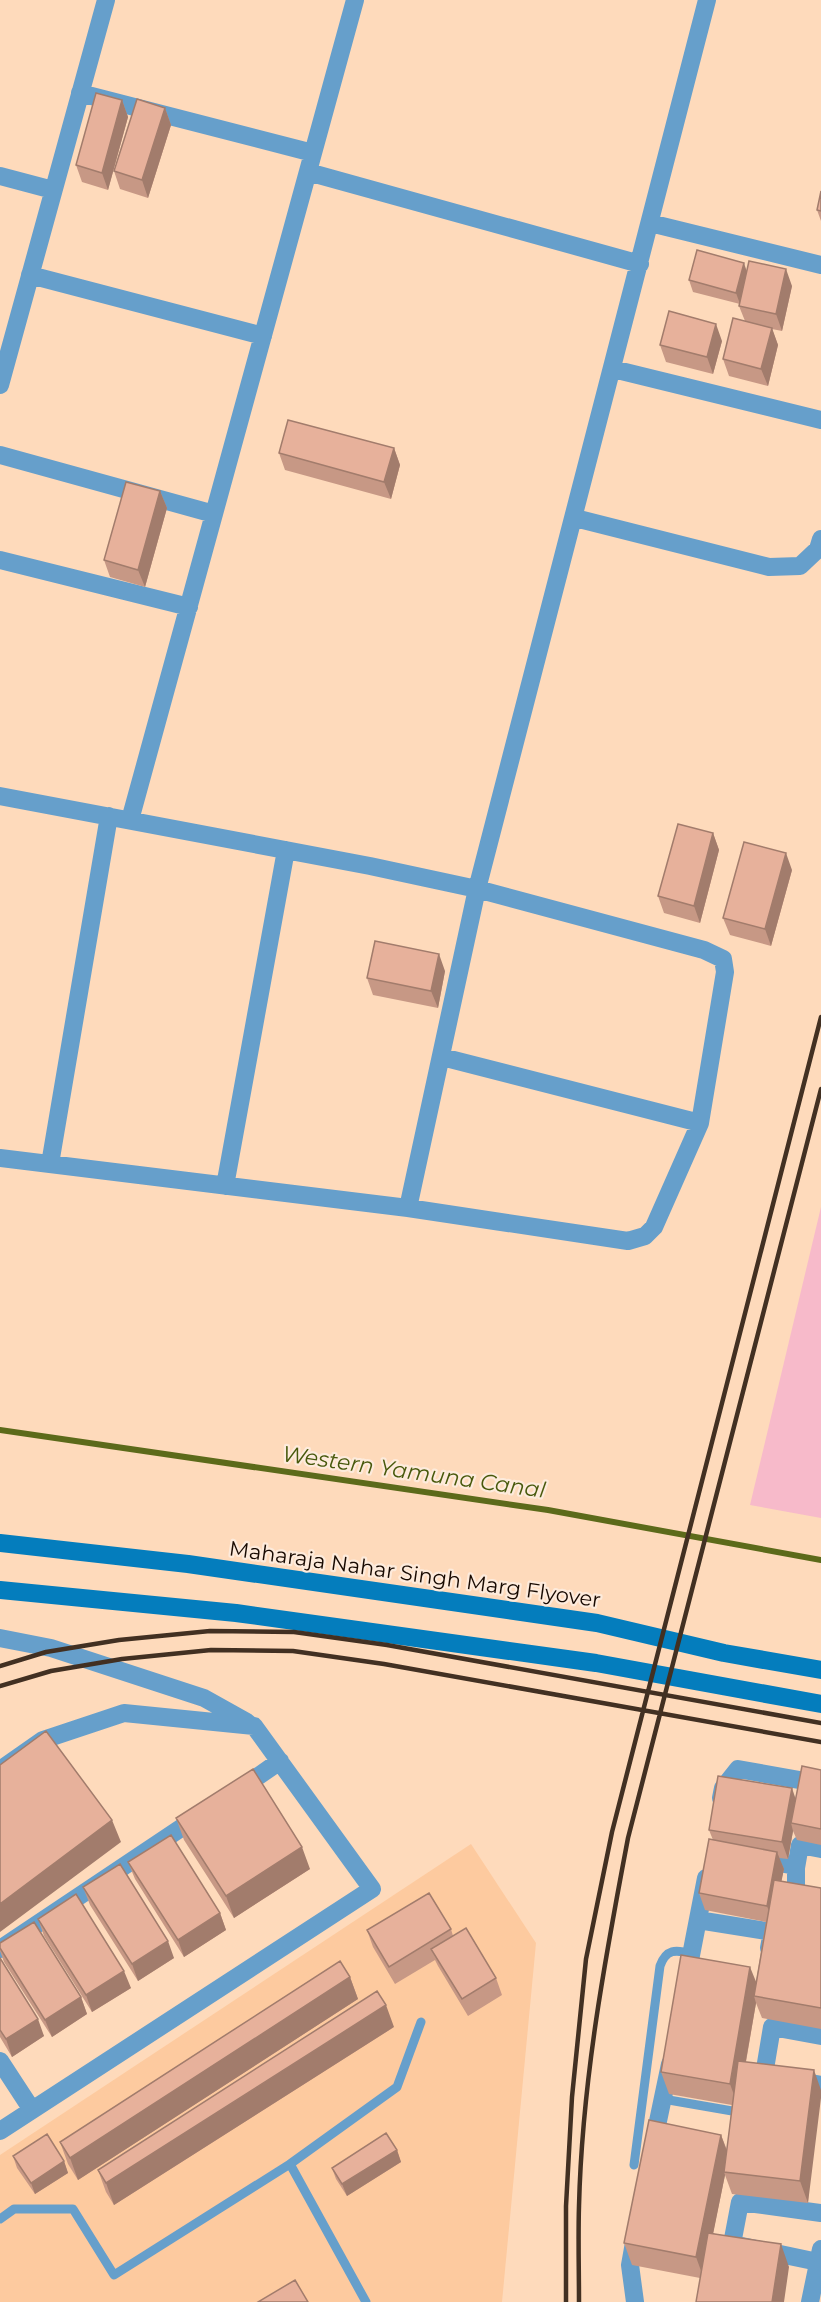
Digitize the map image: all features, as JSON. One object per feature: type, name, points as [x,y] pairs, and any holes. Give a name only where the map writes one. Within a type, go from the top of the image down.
[{"type":"main road","name":"Maharaja Nahar Singh Marg Flyover","points":[[0,1543],[188,1564],[597,1623],[724,1653],[821,1670]]},
{"type":"main road","points":[[0,1590],[271,1618],[597,1664],[821,1704]]},
{"type":"street","points":[[0,385],[106,0]]},
{"type":"street","points":[[130,820],[355,0]]},
{"type":"street","points":[[408,1208],[477,889],[708,0]]},
{"type":"street","points":[[80,93],[313,153]]},
{"type":"street","points":[[308,172],[640,264]]},
{"type":"street","points":[[0,176],[54,190]]},
{"type":"street","points":[[650,223],[821,265]]},
{"type":"street","points":[[30,275],[263,336]]},
{"type":"street","points":[[613,369],[821,420]]},
{"type":"street","points":[[0,455],[214,514]]},
{"type":"street","points":[[575,518],[769,567],[800,566],[818,549],[821,539]]},
{"type":"street","points":[[0,560],[189,607]]},
{"type":"street","points":[[0,795],[477,889],[704,950],[723,959],[724,972],[700,1123],[654,1227],[645,1236],[628,1241],[408,1208],[0,1158]]},
{"type":"street","points":[[50,1164],[109,816]]},
{"type":"street","points":[[225,1185],[286,850]]},
{"type":"street","points":[[442,1058],[700,1123]]},
{"type":"street","points":[[0,1638],[51,1648],[204,1698],[254,1726],[372,1889],[0,2131]]},
{"type":"street","points":[[0,1770],[43,1740],[124,1713],[254,1726]]},
{"type":"street","points":[[0,1949],[280,1761]]},
{"type":"street","points":[[719,1810],[723,1790],[738,1769],[821,1784]]},
{"type":"street","points":[[723,1790],[745,1794]]},
{"type":"street","points":[[821,1849],[800,1845],[796,1868],[796,1895],[821,1900]]},
{"type":"street","points":[[745,1857],[796,1868]]},
{"type":"street","points":[[682,2002],[709,1862]]},
{"type":"street","points":[[698,1920],[772,1932],[767,1963]]},
{"type":"street","points":[[690,1962],[710,1974]]},
{"type":"street","points":[[821,2036],[772,2027],[764,2075],[821,2085]]},
{"type":"street","points":[[646,2181],[674,2046]]},
{"type":"street","points":[[0,2061],[32,2110]]},
{"type":"street","points":[[810,2302],[820,2256],[732,2244],[740,2202],[821,2213]]},
{"type":"street","points":[[635,2302],[630,2265],[638,2223]]},
{"type":"lane","points":[[634,2165],[653,2140],[660,1966],[667,1954],[673,1951],[690,1962]]},
{"type":"lane","points":[[0,2219],[14,2209],[73,2210],[114,2275],[290,2164],[397,2087],[421,2022]]},
{"type":"lane","points":[[663,2099],[738,2112],[737,2123]]},
{"type":"lane","points":[[290,2164],[366,2302]]},
{"type":"shaded area","points":[[821,1207],[821,1518],[750,1505]]},
{"type":"shaded area","points":[[471,1844],[536,1943],[502,2302],[0,2302],[0,2155]]},
{"type":"building","points":[[96,93],[122,100],[102,173],[76,165]]},
{"type":"building","points":[[137,99],[165,108],[142,180],[114,171]]},
{"type":"building","points":[[821,191],[821,211],[817,210]]},
{"type":"building","points":[[697,250],[744,263],[736,293],[689,280]]},
{"type":"building","points":[[749,261],[786,269],[776,314],[739,306]]},
{"type":"building","points":[[669,311],[716,324],[707,357],[660,345]]},
{"type":"building","points":[[733,318],[772,328],[761,369],[723,359]]},
{"type":"building","points":[[288,420],[394,448],[384,482],[279,453]]},
{"type":"building","points":[[126,482],[160,491],[138,570],[104,560]]},
{"type":"building","points":[[678,824],[713,833],[694,906],[658,896]]},
{"type":"building","points":[[744,842],[786,853],[765,929],[723,918]]},
{"type":"building","points":[[375,941],[439,954],[431,991],[367,978]]},
{"type":"building","points":[[46,1731],[112,1820],[0,1904],[0,1765]]},
{"type":"building","points":[[802,1766],[821,1770],[821,1829],[791,1823]]},
{"type":"building","points":[[253,1769],[302,1847],[226,1896],[176,1818]]},
{"type":"building","points":[[718,1776],[792,1788],[782,1842],[709,1830]]},
{"type":"building","points":[[171,1835],[220,1913],[178,1940],[128,1862]]},
{"type":"building","points":[[709,1839],[777,1852],[767,1906],[699,1893]]},
{"type":"building","points":[[120,1864],[168,1941],[132,1964],[83,1887]]},
{"type":"building","points":[[774,1880],[821,1888],[821,2008],[754,1996]]},
{"type":"building","points":[[429,1893],[451,1929],[389,1967],[367,1930]]},
{"type":"building","points":[[76,1894],[124,1971],[86,1995],[38,1919]]},
{"type":"building","points":[[34,1922],[81,1997],[45,2020],[0,1948],[0,1943]]},
{"type":"building","points":[[466,1928],[496,1978],[462,1999],[431,1949]]},
{"type":"building","points":[[681,1955],[750,1967],[730,2084],[661,2072]]},
{"type":"building","points":[[0,1958],[38,2019],[6,2039],[0,2030]]},
{"type":"building","points":[[340,1961],[350,1977],[70,2158],[60,2142]]},
{"type":"building","points":[[377,1991],[386,2005],[106,2183],[98,2170]]},
{"type":"building","points":[[738,2061],[814,2070],[800,2181],[724,2172]]},
{"type":"building","points":[[649,2120],[721,2135],[696,2257],[624,2243]]},
{"type":"building","points":[[386,2133],[397,2150],[342,2184],[332,2168]]},
{"type":"building","points":[[47,2134],[64,2161],[31,2183],[13,2156]]},
{"type":"building","points":[[708,2233],[781,2244],[772,2302],[696,2302]]},
{"type":"building","points":[[295,2280],[308,2302],[258,2302]]},
{"type":"waterway","name":"Western Yamuna Canal","points":[[0,1430],[548,1510],[821,1560]]},
{"type":"railway","points":[[566,2302],[566,2206],[572,2097],[586,1959],[612,1832],[821,1017]]},
{"type":"railway","points":[[579,2302],[579,2206],[585,2113],[603,1975],[628,1838],[821,1089]]},
{"type":"railway","points":[[0,1666],[46,1652],[119,1640],[210,1631],[294,1632],[387,1645],[821,1723]]},
{"type":"railway","points":[[0,1686],[51,1671],[122,1659],[211,1650],[293,1651],[384,1664],[821,1742]]}]
